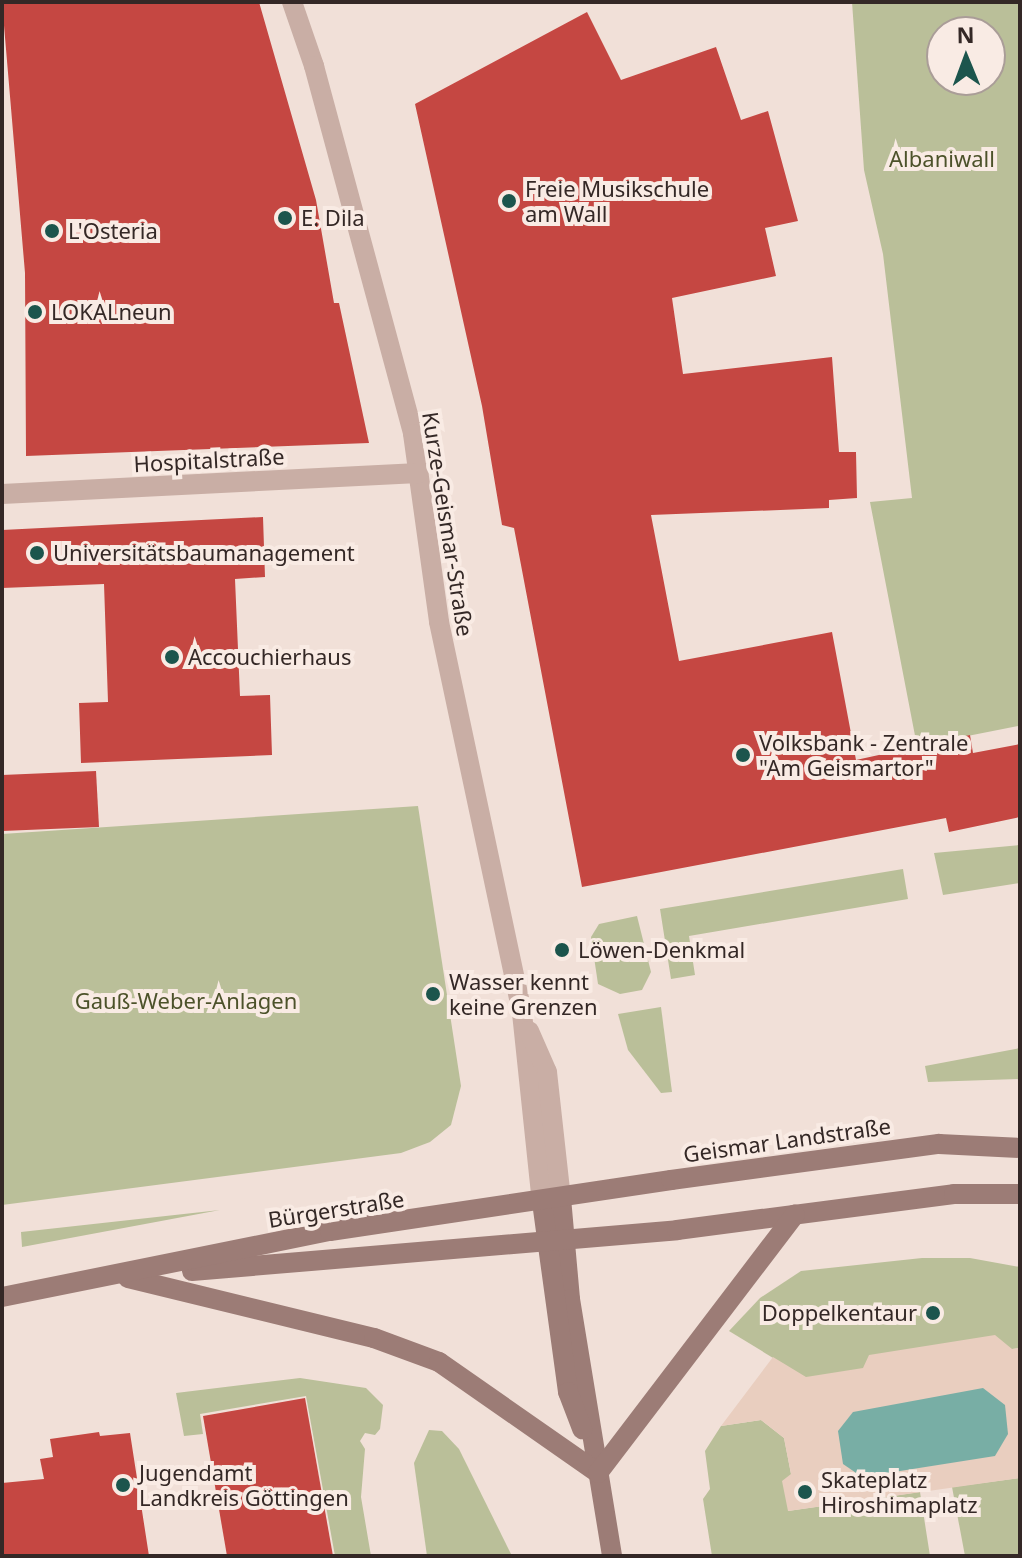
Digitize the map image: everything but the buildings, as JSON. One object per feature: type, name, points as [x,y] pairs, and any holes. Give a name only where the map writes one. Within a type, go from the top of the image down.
[{"type":"main road","name":"Geismar Landstraße","points":[[552,1200],[939,1144],[1020,1148]]},
{"type":"main road","points":[[555,1241],[954,1194],[1020,1194]]},
{"type":"main road","points":[[552,1200],[568,1392],[598,1473],[612,1556]]},
{"type":"main road","name":"Bürgerstraße","points":[[2,1297],[120,1276],[330,1231],[552,1200]]},
{"type":"main road","points":[[598,1473],[795,1214]]},
{"type":"main road","name":"Bürgerstraße","points":[[120,1276],[555,1241]]},
{"type":"main road","points":[[120,1276],[374,1338],[439,1362],[598,1473]]},
{"type":"street","name":"Kurze-Geismar-Straße","points":[[292,2],[314,66],[413,434],[464,752],[522,1013],[552,1200]]},
{"type":"street","name":"Hospitalstraße","points":[[2,494],[418,473]]},
{"type":"green space","name":"Albaniwall","points":[[852,2],[1020,2],[1018,726],[917,746],[870,502],[912,498],[883,254],[864,170]]},
{"type":"green space","name":"Gauß-Weber-Anlagen","points":[[418,806],[461,1086],[451,1125],[430,1142],[401,1153],[2,1205],[2,834]]},
{"type":"green space","points":[[1020,845],[1020,883],[943,895],[934,853]]},
{"type":"green space","points":[[903,869],[908,899],[689,936],[695,975],[671,979],[660,909]]},
{"type":"green space","points":[[637,916],[651,972],[642,990],[620,994],[598,984],[591,937],[599,924]]},
{"type":"green space","points":[[661,1007],[672,1092],[661,1093],[628,1050],[618,1014]]},
{"type":"green space","points":[[1020,1048],[1020,1079],[928,1082],[925,1066]]},
{"type":"green space","points":[[220,1210],[22,1247],[21,1232]]},
{"type":"green space","points":[[922,1258],[970,1258],[1020,1267],[1020,1348],[806,1378],[729,1331],[760,1298],[801,1271]]},
{"type":"green space","points":[[300,1378],[366,1388],[383,1405],[380,1429],[375,1435],[365,1433],[360,1441],[365,1449],[361,1497],[371,1556],[335,1556],[306,1396],[200,1414],[203,1434],[184,1436],[176,1393]]},
{"type":"green space","points":[[761,1420],[784,1438],[791,1474],[788,1511],[920,1492],[930,1556],[712,1556],[703,1499],[710,1489],[705,1451],[721,1426]]},
{"type":"green space","points":[[429,1430],[442,1431],[459,1449],[512,1556],[427,1556],[414,1463]]},
{"type":"green space","points":[[1020,1478],[1020,1556],[965,1556],[952,1487]]},
{"type":"shaded area","points":[[995,1335],[1012,1349],[1020,1348],[1020,1478],[788,1511],[782,1481],[791,1474],[784,1438],[761,1420],[721,1426],[773,1357],[806,1377],[863,1368],[869,1355]]},
{"type":"water","points":[[983,1388],[1005,1405],[1008,1434],[995,1456],[862,1477],[843,1464],[838,1431],[853,1412]]},
{"type":"place","name":"Freie Musikschule am Wall","points":[[509,201]]},
{"type":"place","name":"E. Dila","points":[[285,218]]},
{"type":"place","name":"L'Osteria","points":[[52,231]]},
{"type":"place","name":"LOKALneun","points":[[35,312]]},
{"type":"place","name":"Universitätsbaumanagement","points":[[37,553]]},
{"type":"place","name":"Accouchierhaus","points":[[172,657]]},
{"type":"place","name":"Volksbank - Zentrale \"Am Geismartor\"","points":[[743,755]]},
{"type":"place","name":"Löwen-Denkmal","points":[[562,950]]},
{"type":"place","name":"Wasser kennt keine Grenzen","points":[[433,994]]},
{"type":"place","name":"Doppelkentaur","points":[[933,1313]]},
{"type":"place","name":"Jugendamt Landkreis Göttingen","points":[[123,1485]]},
{"type":"place","name":"Skateplatz Hiroshimaplatz","points":[[805,1492]]}]
